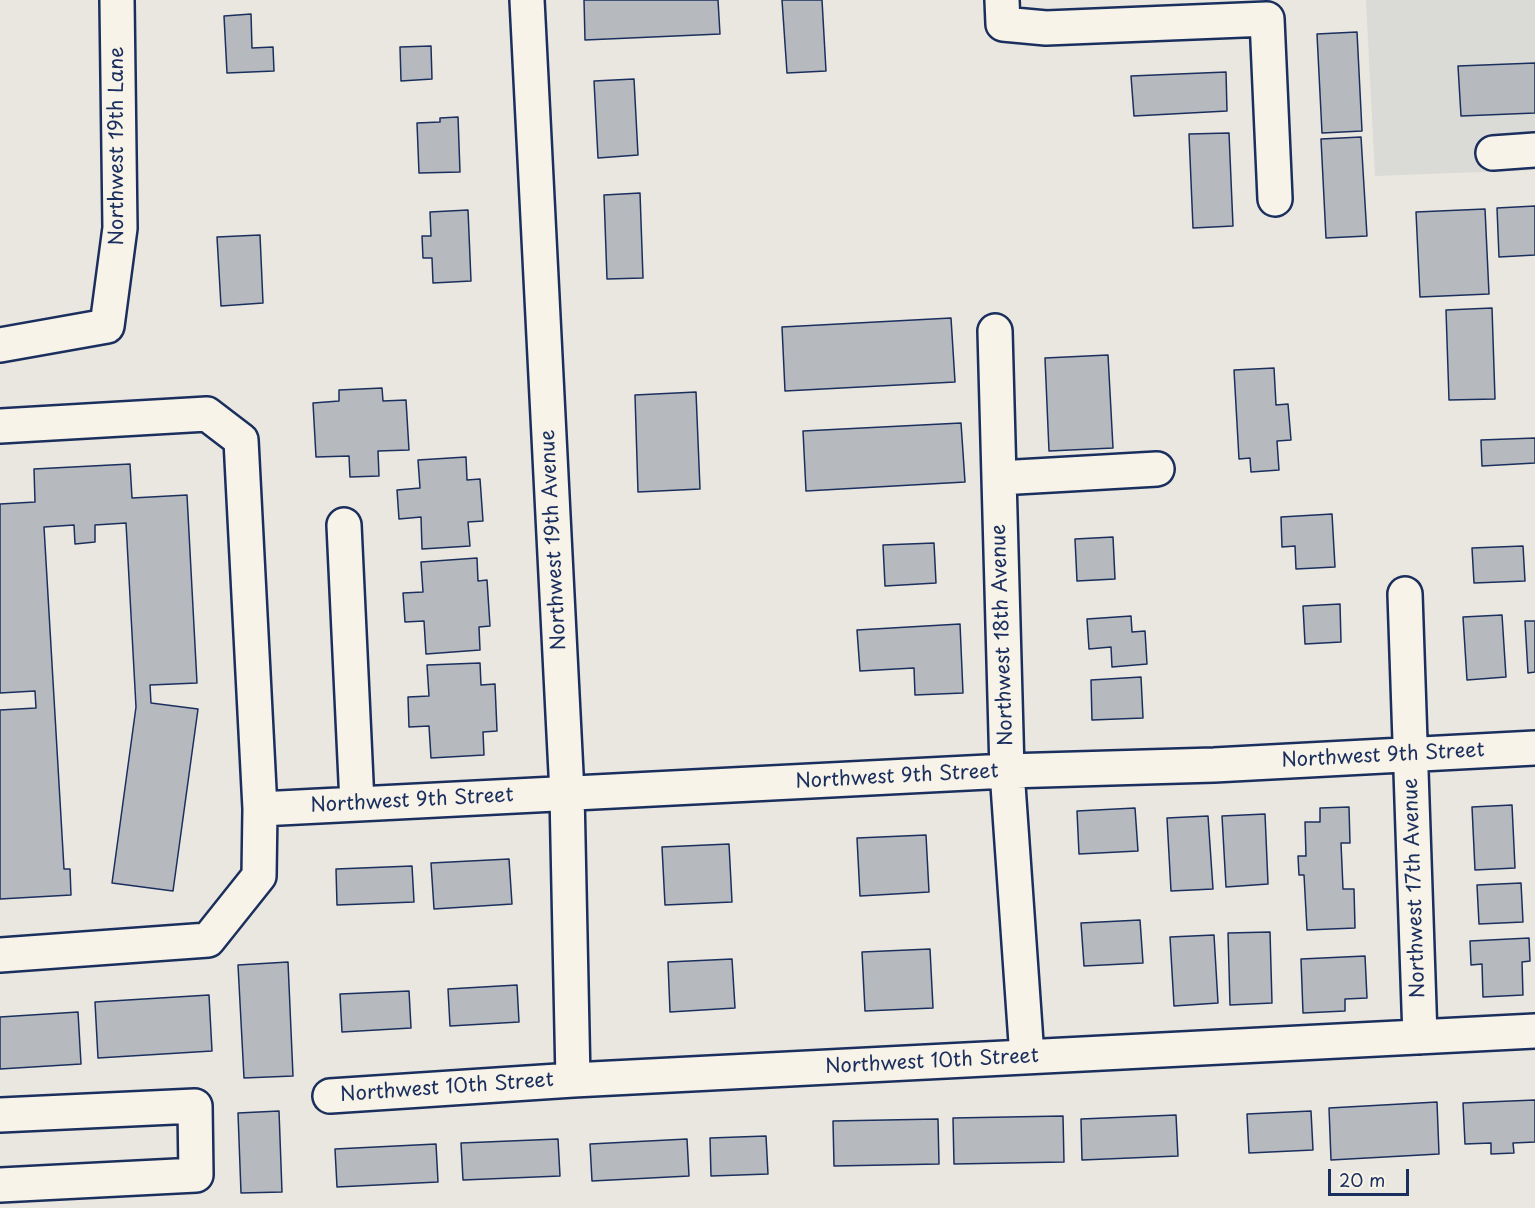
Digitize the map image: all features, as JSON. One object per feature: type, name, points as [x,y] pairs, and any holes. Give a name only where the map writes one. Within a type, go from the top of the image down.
[{"type":"street","name":"Northwest 19th Lane","points":[[0,345],[107,327],[120,228],[117,0]]},
{"type":"street","name":"Northwest 19th Avenue","points":[[528,0],[567,793],[573,1080]]},
{"type":"street","points":[[1002,0],[1003,24],[1046,28],[1267,19],[1275,199]]},
{"type":"street","points":[[1493,153],[1535,150]]},
{"type":"street","name":"Northwest 18th Avenue","points":[[995,331],[1007,771],[1027,1058]]},
{"type":"street","points":[[0,426],[207,414],[241,440],[260,809],[259,876],[208,940],[0,955]]},
{"type":"street","points":[[999,478],[1157,469]]},
{"type":"street","points":[[344,525],[357,803]]},
{"type":"street","name":"Northwest 17th Avenue","points":[[1405,594],[1420,1037]]},
{"type":"street","name":"Northwest 9th Street","points":[[260,809],[1007,771],[1214,765],[1535,748]]},
{"type":"street","name":"Northwest 10th Street","points":[[330,1096],[573,1080],[1535,1031]]},
{"type":"street","points":[[0,1115],[195,1106],[196,1175],[0,1185]]},
{"type":"shaded area","points":[[1366,0],[1535,0],[1535,170],[1375,176]]},
{"type":"building","points":[[584,0],[718,0],[720,34],[585,40]]},
{"type":"building","points":[[782,0],[822,0],[826,71],[787,73]]},
{"type":"building","points":[[251,14],[252,48],[273,47],[274,71],[227,73],[224,16]]},
{"type":"building","points":[[1357,32],[1362,131],[1322,133],[1317,34]]},
{"type":"building","points":[[431,46],[432,79],[401,81],[400,47]]},
{"type":"building","points":[[1535,63],[1535,113],[1461,116],[1458,66]]},
{"type":"building","points":[[1226,72],[1227,111],[1134,116],[1131,76]]},
{"type":"building","points":[[634,79],[638,155],[598,158],[594,81]]},
{"type":"building","points":[[458,117],[460,172],[419,173],[417,123],[440,122],[440,118]]},
{"type":"building","points":[[1229,133],[1233,226],[1193,228],[1189,134]]},
{"type":"building","points":[[1361,137],[1367,236],[1326,238],[1321,139]]},
{"type":"building","points":[[640,193],[643,278],[607,279],[604,195]]},
{"type":"building","points":[[1535,206],[1535,255],[1499,257],[1497,208]]},
{"type":"building","points":[[1485,209],[1489,294],[1420,297],[1416,212]]},
{"type":"building","points":[[468,210],[471,281],[433,283],[432,258],[423,258],[422,236],[431,236],[430,212]]},
{"type":"building","points":[[260,235],[263,303],[221,306],[217,237]]},
{"type":"building","points":[[1492,308],[1495,399],[1449,400],[1446,310]]},
{"type":"building","points":[[951,318],[955,382],[785,391],[782,327]]},
{"type":"building","points":[[1108,355],[1113,448],[1049,451],[1045,358]]},
{"type":"building","points":[[1274,368],[1276,405],[1288,404],[1291,440],[1277,441],[1279,470],[1251,472],[1250,458],[1239,459],[1234,370]]},
{"type":"building","points":[[382,388],[383,401],[406,400],[409,450],[378,451],[379,476],[350,477],[349,456],[316,457],[313,403],[339,401],[339,390]]},
{"type":"building","points":[[696,392],[700,489],[638,492],[635,395]]},
{"type":"building","points":[[961,423],[965,482],[806,491],[803,431]]},
{"type":"building","points":[[1535,438],[1535,463],[1482,466],[1481,440]]},
{"type":"building","points":[[466,457],[467,480],[480,479],[483,521],[468,522],[470,546],[422,549],[421,517],[399,519],[397,490],[420,488],[418,460]]},
{"type":"building","points":[[130,464],[132,498],[187,495],[197,683],[150,685],[151,703],[198,709],[173,891],[112,883],[136,707],[126,523],[95,525],[95,542],[75,544],[74,525],[44,527],[64,869],[70,869],[71,895],[0,899],[0,710],[36,708],[35,691],[0,693],[0,504],[35,502],[34,469]]},
{"type":"building","points":[[1332,514],[1335,567],[1296,569],[1295,546],[1282,547],[1281,517]]},
{"type":"building","points":[[1113,537],[1115,579],[1077,581],[1075,539]]},
{"type":"building","points":[[934,543],[936,583],[885,586],[883,545]]},
{"type":"building","points":[[1523,546],[1525,581],[1474,583],[1472,548]]},
{"type":"building","points":[[477,558],[478,581],[487,580],[490,626],[479,627],[480,650],[426,654],[424,621],[405,622],[403,593],[423,592],[421,562]]},
{"type":"building","points":[[1340,604],[1341,642],[1305,644],[1303,606]]},
{"type":"building","points":[[1502,615],[1506,677],[1467,680],[1463,617]]},
{"type":"building","points":[[1131,616],[1132,632],[1145,631],[1147,664],[1112,667],[1111,647],[1089,649],[1087,619]]},
{"type":"building","points":[[1525,621],[1535,621],[1535,672],[1528,673]]},
{"type":"building","points":[[960,624],[963,693],[915,695],[914,668],[860,671],[857,630]]},
{"type":"building","points":[[480,663],[481,685],[495,684],[497,731],[483,732],[484,755],[431,758],[429,726],[409,727],[408,697],[429,696],[427,665]]},
{"type":"building","points":[[1141,677],[1143,718],[1092,720],[1091,680]]},
{"type":"building","points":[[1512,805],[1515,868],[1475,870],[1472,807]]},
{"type":"building","points":[[1349,807],[1350,843],[1341,843],[1343,889],[1354,889],[1355,928],[1307,930],[1304,875],[1299,875],[1298,856],[1306,856],[1305,822],[1320,822],[1320,808]]},
{"type":"building","points":[[1135,808],[1138,851],[1079,854],[1077,811]]},
{"type":"building","points":[[1265,814],[1268,884],[1226,887],[1222,816]]},
{"type":"building","points":[[1208,816],[1213,889],[1171,891],[1167,818]]},
{"type":"building","points":[[926,835],[929,892],[860,896],[857,838]]},
{"type":"building","points":[[729,844],[732,902],[665,905],[662,847]]},
{"type":"building","points":[[509,859],[512,904],[434,909],[431,863]]},
{"type":"building","points":[[412,866],[414,902],[337,905],[336,869]]},
{"type":"building","points":[[1521,883],[1523,922],[1479,924],[1477,885]]},
{"type":"building","points":[[1140,920],[1143,963],[1084,966],[1081,923]]},
{"type":"building","points":[[1270,932],[1272,1003],[1230,1005],[1228,933]]},
{"type":"building","points":[[1214,935],[1218,1003],[1174,1006],[1170,937]]},
{"type":"building","points":[[1529,938],[1530,961],[1522,962],[1523,995],[1483,997],[1482,964],[1471,965],[1470,941]]},
{"type":"building","points":[[930,949],[933,1008],[865,1011],[862,952]]},
{"type":"building","points":[[1365,956],[1367,998],[1345,999],[1345,1011],[1303,1013],[1301,959]]},
{"type":"building","points":[[732,959],[735,1008],[670,1012],[668,962]]},
{"type":"building","points":[[288,962],[293,1076],[244,1078],[238,965]]},
{"type":"building","points":[[517,985],[519,1022],[450,1026],[448,989]]},
{"type":"building","points":[[409,991],[411,1028],[342,1032],[340,994]]},
{"type":"building","points":[[209,995],[212,1051],[98,1058],[95,1002]]},
{"type":"building","points":[[78,1012],[81,1064],[0,1069],[0,1017]]},
{"type":"building","points":[[1535,1100],[1535,1142],[1513,1143],[1514,1153],[1491,1154],[1491,1143],[1465,1144],[1463,1103]]},
{"type":"building","points":[[1437,1102],[1439,1154],[1331,1160],[1329,1108]]},
{"type":"building","points":[[279,1111],[282,1192],[241,1193],[238,1113]]},
{"type":"building","points":[[1311,1111],[1313,1150],[1249,1153],[1247,1114]]},
{"type":"building","points":[[1176,1115],[1178,1156],[1082,1160],[1081,1119]]},
{"type":"building","points":[[1063,1116],[1064,1162],[954,1164],[953,1118]]},
{"type":"building","points":[[938,1119],[939,1164],[834,1166],[833,1121]]},
{"type":"building","points":[[766,1136],[768,1174],[711,1176],[710,1138]]},
{"type":"building","points":[[558,1139],[560,1176],[463,1180],[461,1143]]},
{"type":"building","points":[[687,1139],[689,1176],[592,1181],[590,1144]]},
{"type":"building","points":[[436,1144],[438,1182],[337,1187],[335,1149]]}]
